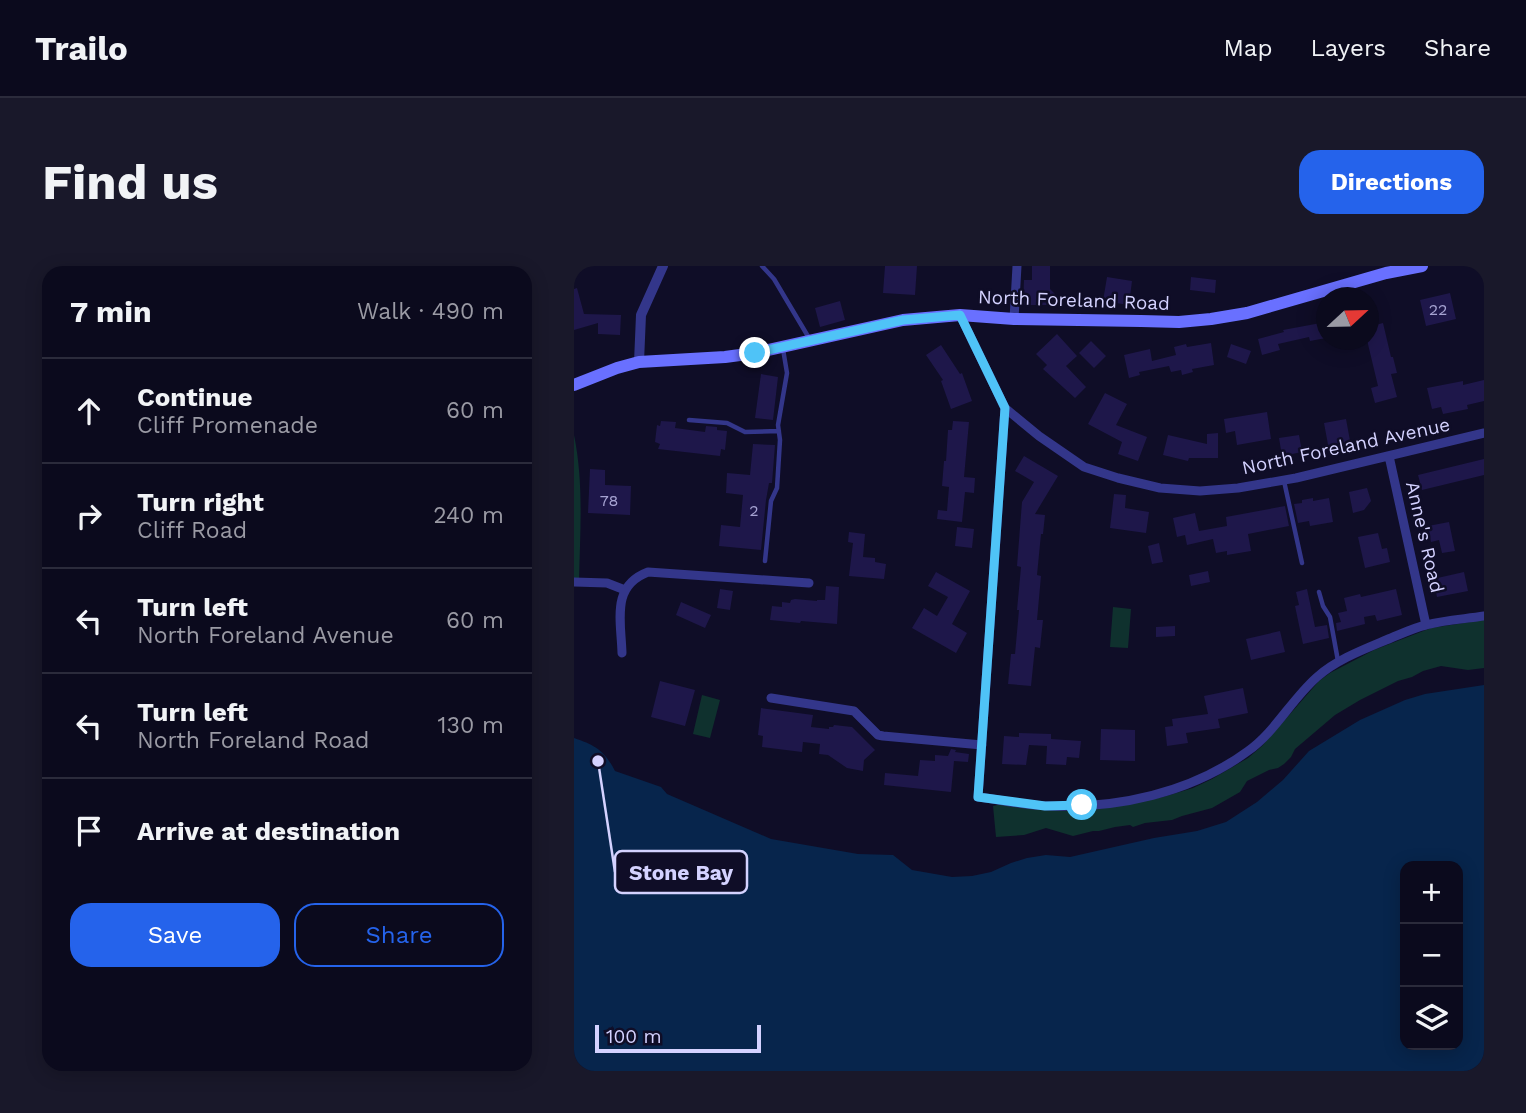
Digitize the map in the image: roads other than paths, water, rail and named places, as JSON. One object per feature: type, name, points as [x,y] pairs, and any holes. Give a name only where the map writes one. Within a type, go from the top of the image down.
[{"type":"main road","name":"North Foreland Road","points":[[574,385],[639,362],[725,357],[783,348],[903,320],[960,315],[1014,319],[1180,322],[1211,319],[1260,310],[1377,271],[1422,266]]},
{"type":"street","points":[[639,362],[641,316],[663,266]]},
{"type":"street","points":[[1014,319],[1017,266]]},
{"type":"street","name":"North Foreland Avenue","points":[[960,315],[1005,408],[1084,467],[1160,488],[1199,491],[1238,488],[1284,480],[1484,433]]},
{"type":"street","points":[[1005,408],[978,797],[1045,806],[1082,805],[1126,801],[1162,793],[1199,780],[1250,750],[1296,698],[1317,677],[1338,662],[1426,625],[1484,616]]},
{"type":"street","name":"Anne's Road","points":[[1389,456],[1426,625]]},
{"type":"street","points":[[622,653],[621,602],[631,580],[648,572],[809,583]]},
{"type":"street","points":[[574,582],[607,583],[625,590]]},
{"type":"street","points":[[771,698],[854,712],[878,735],[982,745]]},
{"type":"lane","points":[[762,266],[774,279],[811,342]]},
{"type":"lane","points":[[765,561],[771,502],[777,488],[779,431],[786,373],[783,348]]},
{"type":"lane","points":[[689,420],[727,423],[745,432],[779,431]]},
{"type":"lane","points":[[1284,480],[1302,564]]},
{"type":"lane","points":[[1319,592],[1329,617],[1338,662]]},
{"type":"water","points":[[1484,685],[1484,1071],[574,1071],[574,738],[599,750],[615,771],[661,787],[667,794],[771,839],[858,854],[893,855],[912,870],[952,877],[991,872],[1027,858],[1046,855],[1070,857],[1197,831],[1226,822],[1257,802],[1283,780],[1309,751],[1360,720],[1425,694]]},
{"type":"place","name":"Stone Bay","points":[[598,761]]}]
